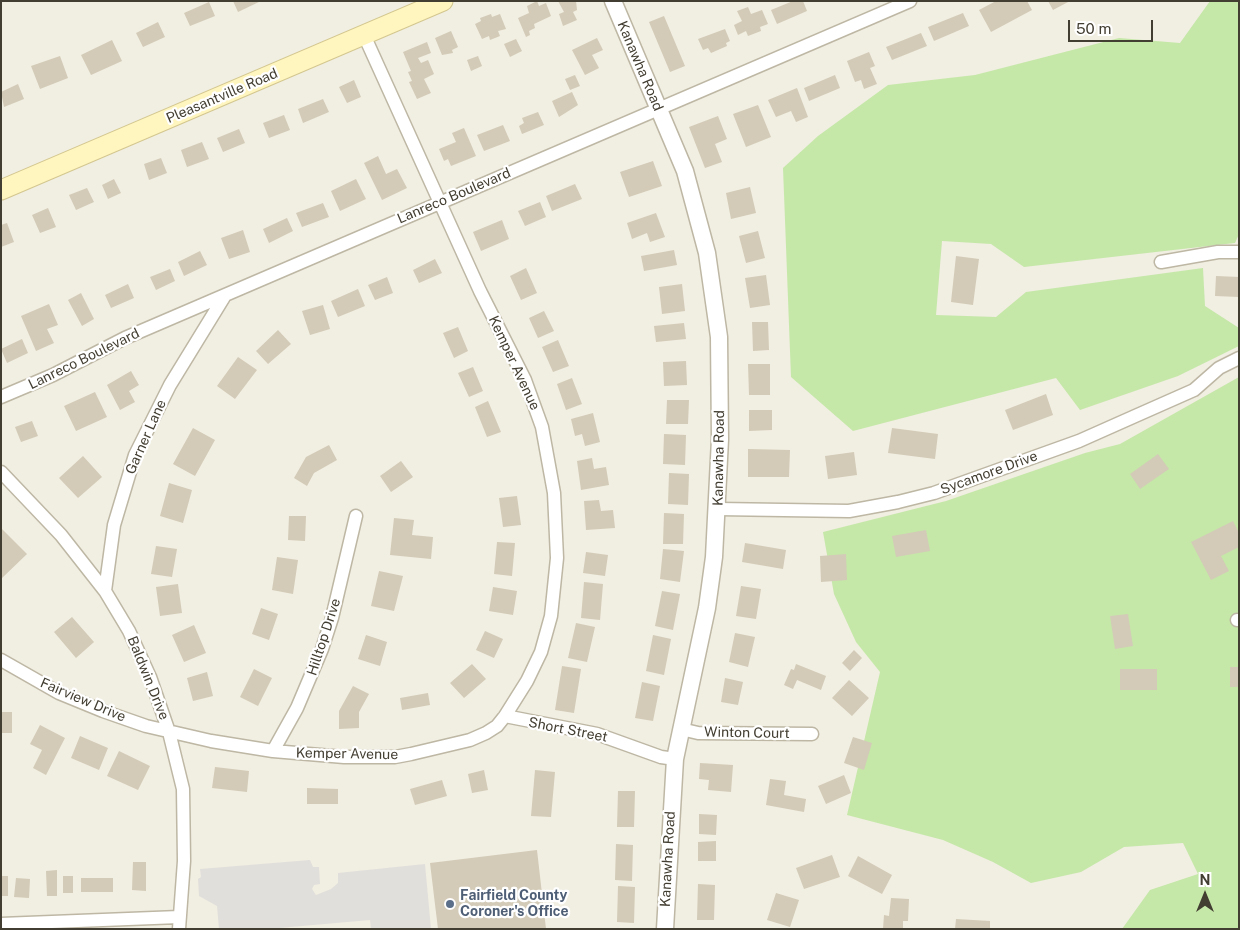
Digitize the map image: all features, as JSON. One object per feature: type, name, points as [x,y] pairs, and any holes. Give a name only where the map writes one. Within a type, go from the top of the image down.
[{"type":"main road","name":"Pleasantville Road","points":[[1,190],[443,1]]},
{"type":"street","name":"Kanawha Road","points":[[613,1],[685,172],[698,214],[714,291],[721,388],[718,509],[707,608],[675,759],[665,929]]},
{"type":"street","name":"Lanreco Boulevard","points":[[1,398],[54,375],[125,338],[910,1]]},
{"type":"street","name":"Kemper Avenue","points":[[169,732],[273,751],[344,757],[395,757],[470,740],[491,730],[505,716],[534,667],[551,616],[557,558],[554,493],[542,427],[526,380],[480,291],[438,202],[364,35]]},
{"type":"street","points":[[1161,262],[1218,252],[1239,252]]},
{"type":"street","name":"Garner Lane","points":[[105,591],[114,525],[135,455],[170,385],[224,297]]},
{"type":"street","name":"Sycamore Drive","points":[[718,509],[849,511],[934,493],[1079,441],[1194,390],[1219,368],[1239,358]]},
{"type":"street","name":"Baldwin Drive","points":[[1,472],[61,535],[105,591],[142,658],[169,732],[183,798],[184,861],[179,923]]},
{"type":"street","name":"Hilltop Drive","points":[[273,751],[297,708],[322,649],[332,618],[356,516]]},
{"type":"street","name":"Fairview Drive","points":[[1,660],[59,692],[103,711],[169,732]]},
{"type":"street","name":"Short Street","points":[[505,716],[597,734],[631,744],[661,757],[675,759]]},
{"type":"street","name":"Winton Court","points":[[681,729],[698,733],[812,734]]},
{"type":"street","points":[[1,924],[179,923]]},
{"type":"green space","points":[[1210,1],[1239,1],[1239,234],[1235,243],[1024,267],[991,244],[942,241],[936,315],[996,317],[1026,292],[1203,268],[1205,306],[1239,328],[1239,346],[1178,376],[1080,410],[1056,378],[853,431],[791,377],[783,168],[818,136],[888,85],[975,75],[1119,38],[1180,43]]},
{"type":"green space","points":[[1239,377],[1239,929],[1122,929],[1150,890],[1198,874],[1183,843],[1124,847],[1081,872],[1031,883],[993,862],[943,840],[847,815],[880,672],[856,642],[834,594],[823,532],[946,501],[1085,453],[1120,444]]},
{"type":"shaded area","points":[[310,860],[313,867],[319,867],[320,884],[314,885],[312,889],[316,895],[331,889],[338,883],[338,873],[425,864],[431,929],[371,929],[370,920],[268,929],[219,929],[217,906],[199,896],[198,879],[201,877],[200,869]]},
{"type":"building","points":[[233,1],[261,1],[238,12]]},
{"type":"building","points":[[537,1],[539,6],[546,3],[551,16],[534,24],[535,28],[529,31],[530,35],[526,37],[518,18],[529,13],[527,6]]},
{"type":"building","points":[[558,1],[576,1],[577,10],[573,12],[577,20],[563,26],[559,14],[564,12]]},
{"type":"building","points":[[793,1],[803,1],[807,11],[777,24],[771,10]]},
{"type":"building","points":[[996,1],[1027,1],[1032,10],[991,32],[979,10]]},
{"type":"building","points":[[1048,1],[1070,1],[1053,10]]},
{"type":"building","points":[[209,2],[215,16],[190,26],[184,13]]},
{"type":"building","points":[[748,7],[751,14],[762,10],[768,24],[760,27],[761,31],[748,36],[746,31],[738,35],[734,25],[742,21],[737,11]]},
{"type":"building","points":[[963,13],[969,26],[934,41],[928,27]]},
{"type":"building","points":[[491,14],[492,17],[500,14],[506,29],[498,31],[500,36],[490,40],[489,36],[482,39],[475,24],[481,21],[480,18]]},
{"type":"building","points":[[664,16],[685,66],[670,72],[649,22]]},
{"type":"building","points":[[158,22],[165,37],[143,47],[136,33]]},
{"type":"building","points":[[725,29],[730,41],[726,43],[727,46],[711,53],[708,48],[703,50],[698,39]]},
{"type":"building","points":[[451,31],[458,47],[452,50],[453,53],[442,55],[435,38]]},
{"type":"building","points":[[921,33],[927,46],[892,60],[886,47]]},
{"type":"building","points":[[597,38],[603,50],[592,55],[599,68],[585,75],[572,50]]},
{"type":"building","points":[[516,39],[522,51],[510,57],[504,44]]},
{"type":"building","points":[[112,40],[122,61],[91,75],[81,55]]},
{"type":"building","points":[[427,42],[431,53],[418,58],[421,63],[428,60],[434,74],[424,79],[431,93],[417,99],[409,82],[412,81],[408,72],[411,71],[403,52]]},
{"type":"building","points":[[869,52],[875,66],[870,68],[877,84],[864,89],[861,80],[855,82],[847,61]]},
{"type":"building","points":[[60,56],[68,78],[40,89],[31,66]]},
{"type":"building","points":[[478,56],[482,66],[471,71],[467,60]]},
{"type":"building","points":[[575,75],[580,86],[570,90],[565,79]]},
{"type":"building","points":[[835,75],[840,88],[809,101],[804,88]]},
{"type":"building","points":[[354,80],[361,97],[347,103],[339,87]]},
{"type":"building","points":[[18,84],[24,99],[4,107],[1,92]]},
{"type":"building","points":[[797,88],[808,117],[796,122],[791,111],[776,117],[768,100]]},
{"type":"building","points":[[572,92],[578,105],[559,117],[552,101]]},
{"type":"building","points":[[323,99],[329,112],[303,123],[298,109]]},
{"type":"building","points":[[758,105],[771,137],[746,147],[733,114]]},
{"type":"building","points":[[538,112],[544,125],[522,134],[519,126],[524,123],[522,118]]},
{"type":"building","points":[[284,115],[290,130],[269,138],[263,123]]},
{"type":"building","points":[[718,116],[727,139],[715,144],[722,162],[705,168],[689,127]]},
{"type":"building","points":[[503,125],[510,141],[484,151],[477,135]]},
{"type":"building","points":[[464,128],[476,156],[451,166],[448,159],[444,161],[439,149],[456,142],[452,133]]},
{"type":"building","points":[[239,129],[245,143],[223,152],[217,138]]},
{"type":"building","points":[[202,142],[209,159],[187,167],[181,150]]},
{"type":"building","points":[[378,156],[386,174],[397,169],[407,188],[382,200],[364,163]]},
{"type":"building","points":[[161,158],[167,173],[149,180],[144,164]]},
{"type":"building","points":[[653,161],[662,186],[629,197],[620,172]]},
{"type":"building","points":[[114,179],[121,193],[108,199],[102,185]]},
{"type":"building","points":[[356,179],[366,199],[340,211],[331,191]]},
{"type":"building","points":[[575,184],[582,199],[552,211],[546,196]]},
{"type":"building","points":[[750,187],[756,213],[731,219],[726,193]]},
{"type":"building","points":[[87,188],[94,202],[76,210],[69,195]]},
{"type":"building","points":[[540,202],[546,217],[525,226],[518,211]]},
{"type":"building","points":[[323,203],[329,217],[302,227],[296,213]]},
{"type":"building","points":[[48,208],[56,227],[40,233],[32,215]]},
{"type":"building","points":[[656,213],[665,237],[650,242],[647,233],[632,239],[627,223]]},
{"type":"building","points":[[287,218],[293,231],[269,243],[263,229]]},
{"type":"building","points":[[502,220],[509,239],[481,251],[473,232]]},
{"type":"building","points":[[7,223],[14,242],[1,247],[1,225]]},
{"type":"building","points":[[243,230],[250,252],[229,259],[221,238]]},
{"type":"building","points":[[758,231],[765,258],[746,263],[739,236]]},
{"type":"building","points":[[674,250],[677,265],[644,271],[641,256]]},
{"type":"building","points":[[200,251],[207,265],[184,276],[178,262]]},
{"type":"building","points":[[956,256],[979,259],[973,305],[951,302]]},
{"type":"building","points":[[435,259],[442,273],[419,283],[413,270]]},
{"type":"building","points":[[526,268],[537,293],[521,300],[510,276]]},
{"type":"building","points":[[170,269],[175,281],[156,290],[150,277]]},
{"type":"building","points":[[766,275],[770,305],[750,308],[745,278]]},
{"type":"building","points":[[1216,276],[1239,277],[1239,297],[1215,296]]},
{"type":"building","points":[[387,277],[393,293],[375,300],[368,285]]},
{"type":"building","points":[[128,284],[134,298],[111,308],[105,295]]},
{"type":"building","points":[[682,284],[685,311],[662,314],[659,287]]},
{"type":"building","points":[[358,289],[365,306],[338,317],[331,301]]},
{"type":"building","points":[[81,293],[94,319],[82,326],[68,300]]},
{"type":"building","points":[[49,304],[58,325],[47,329],[54,343],[36,351],[21,316]]},
{"type":"building","points":[[323,305],[330,329],[310,335],[302,311]]},
{"type":"building","points":[[544,311],[554,331],[538,338],[529,318]]},
{"type":"building","points":[[752,322],[768,322],[769,350],[753,351]]},
{"type":"building","points":[[684,323],[686,339],[656,342],[654,326]]},
{"type":"building","points":[[458,327],[468,351],[454,358],[443,333]]},
{"type":"building","points":[[278,330],[291,344],[268,364],[256,351]]},
{"type":"building","points":[[22,339],[28,353],[7,363],[1,349]]},
{"type":"building","points":[[558,340],[569,366],[553,372],[542,347]]},
{"type":"building","points":[[238,357],[257,370],[235,399],[217,386]]},
{"type":"building","points":[[686,361],[687,385],[664,386],[663,362]]},
{"type":"building","points":[[748,364],[770,364],[770,395],[749,395]]},
{"type":"building","points":[[473,367],[483,391],[469,397],[458,373]]},
{"type":"building","points":[[131,371],[139,385],[129,391],[135,402],[120,410],[107,385]]},
{"type":"building","points":[[572,378],[582,404],[566,410],[557,384]]},
{"type":"building","points":[[95,392],[107,417],[76,431],[64,406]]},
{"type":"building","points":[[1046,394],[1053,415],[1013,430],[1005,410]]},
{"type":"building","points":[[667,400],[689,400],[688,424],[666,424]]},
{"type":"building","points":[[488,401],[501,432],[487,437],[475,407]]},
{"type":"building","points":[[749,410],[772,410],[772,430],[749,431]]},
{"type":"building","points":[[593,413],[600,442],[585,446],[582,434],[575,436],[571,419]]},
{"type":"building","points":[[32,421],[38,436],[21,442],[15,427]]},
{"type":"building","points":[[193,428],[215,440],[195,476],[173,464]]},
{"type":"building","points":[[892,428],[938,434],[935,459],[888,453]]},
{"type":"building","points":[[664,434],[686,435],[685,465],[663,464]]},
{"type":"building","points":[[329,445],[337,460],[314,473],[307,486],[294,478],[306,457]]},
{"type":"building","points":[[748,449],[790,450],[789,477],[748,477]]},
{"type":"building","points":[[854,452],[857,475],[828,479],[825,456]]},
{"type":"building","points":[[1158,454],[1169,469],[1140,489],[1130,474]]},
{"type":"building","points":[[83,456],[102,477],[78,498],[59,478]]},
{"type":"building","points":[[592,458],[594,469],[606,467],[609,485],[581,490],[577,461]]},
{"type":"building","points":[[401,461],[413,477],[391,492],[380,476]]},
{"type":"building","points":[[669,473],[689,474],[688,505],[668,504]]},
{"type":"building","points":[[169,483],[192,490],[183,523],[160,516]]},
{"type":"building","points":[[517,496],[521,525],[503,527],[499,498]]},
{"type":"building","points":[[599,500],[601,511],[613,510],[615,528],[586,530],[584,501]]},
{"type":"building","points":[[664,513],[684,514],[683,544],[663,544]]},
{"type":"building","points":[[289,516],[306,516],[305,541],[288,540]]},
{"type":"building","points":[[394,518],[414,520],[412,535],[433,537],[431,559],[390,555]]},
{"type":"building","points":[[1233,521],[1239,533],[1239,547],[1221,556],[1229,571],[1211,580],[1191,542]]},
{"type":"building","points":[[1,528],[27,554],[1,579]]},
{"type":"building","points":[[926,530],[930,551],[896,557],[892,536]]},
{"type":"building","points":[[497,542],[515,543],[512,576],[494,574]]},
{"type":"building","points":[[745,543],[786,550],[783,569],[742,562]]},
{"type":"building","points":[[156,546],[177,549],[172,577],[151,574]]},
{"type":"building","points":[[663,549],[684,551],[680,582],[660,579]]},
{"type":"building","points":[[586,552],[608,555],[605,576],[583,573]]},
{"type":"building","points":[[846,554],[847,580],[821,582],[820,556]]},
{"type":"building","points":[[277,557],[298,560],[293,594],[272,590]]},
{"type":"building","points":[[379,571],[403,576],[394,611],[371,606]]},
{"type":"building","points":[[584,582],[603,584],[600,620],[581,618]]},
{"type":"building","points":[[178,584],[182,613],[160,616],[156,587]]},
{"type":"building","points":[[741,586],[761,589],[756,619],[736,616]]},
{"type":"building","points":[[493,587],[517,591],[513,615],[489,611]]},
{"type":"building","points":[[662,591],[680,594],[673,630],[655,626]]},
{"type":"building","points":[[261,608],[278,614],[269,640],[252,634]]},
{"type":"building","points":[[1128,614],[1133,646],[1115,649],[1110,616]]},
{"type":"building","points":[[72,617],[94,642],[76,658],[54,632]]},
{"type":"building","points":[[576,623],[595,627],[587,662],[568,658]]},
{"type":"building","points":[[194,625],[206,653],[184,662],[172,635]]},
{"type":"building","points":[[485,631],[503,639],[494,658],[476,650]]},
{"type":"building","points":[[735,633],[755,637],[748,667],[729,662]]},
{"type":"building","points":[[366,635],[387,642],[380,666],[358,659]]},
{"type":"building","points":[[653,635],[671,639],[664,675],[646,671]]},
{"type":"building","points":[[854,650],[862,658],[850,671],[842,663]]},
{"type":"building","points":[[472,664],[486,679],[464,698],[450,683]]},
{"type":"building","points":[[796,664],[826,676],[821,690],[797,680],[793,689],[784,685],[791,669],[794,670]]},
{"type":"building","points":[[562,666],[581,669],[574,713],[555,710]]},
{"type":"building","points":[[1230,667],[1239,667],[1239,687],[1230,687]]},
{"type":"building","points":[[254,669],[272,678],[258,706],[240,697]]},
{"type":"building","points":[[1120,669],[1157,669],[1157,690],[1120,690]]},
{"type":"building","points":[[207,672],[213,696],[193,701],[187,678]]},
{"type":"building","points":[[725,678],[743,682],[738,705],[721,702]]},
{"type":"building","points":[[849,680],[869,698],[852,716],[832,698]]},
{"type":"building","points":[[642,682],[660,686],[653,721],[635,718]]},
{"type":"building","points":[[353,686],[369,694],[359,712],[359,728],[339,729],[339,711]]},
{"type":"building","points":[[428,693],[430,705],[402,710],[400,698]]},
{"type":"building","points":[[1,712],[12,712],[12,733],[1,733]]},
{"type":"building","points":[[40,725],[65,738],[46,775],[33,768],[42,750],[30,744]]},
{"type":"building","points":[[80,736],[108,748],[99,770],[71,758]]},
{"type":"building","points":[[853,737],[872,743],[864,770],[844,763]]},
{"type":"building","points":[[119,751],[150,766],[138,790],[107,776]]},
{"type":"building","points":[[700,763],[733,765],[731,792],[708,790],[709,780],[699,779]]},
{"type":"building","points":[[215,767],[249,771],[247,792],[212,788]]},
{"type":"building","points":[[484,770],[488,790],[472,793],[468,774]]},
{"type":"building","points":[[535,770],[555,772],[551,817],[531,816]]},
{"type":"building","points":[[844,775],[851,793],[826,804],[818,786]]},
{"type":"building","points":[[770,779],[786,781],[784,795],[806,799],[804,812],[766,805]]},
{"type":"building","points":[[442,780],[447,796],[415,805],[410,789]]},
{"type":"building","points":[[307,788],[338,789],[338,804],[307,804]]},
{"type":"building","points":[[618,791],[635,791],[634,827],[617,827]]},
{"type":"building","points":[[699,814],[717,815],[716,835],[699,834]]},
{"type":"building","points":[[716,841],[716,861],[698,861],[698,842]]},
{"type":"building","points":[[616,844],[633,845],[632,881],[615,880]]},
{"type":"building","points":[[537,850],[546,929],[438,929],[430,863]]},
{"type":"building","points":[[832,855],[840,877],[804,889],[796,868]]},
{"type":"building","points":[[858,856],[892,875],[882,894],[848,876]]},
{"type":"building","points":[[133,862],[146,862],[146,891],[132,890]]},
{"type":"building","points":[[57,870],[57,896],[47,896],[46,871]]},
{"type":"building","points":[[1,876],[8,876],[8,896],[1,896]]},
{"type":"building","points":[[63,876],[73,876],[73,893],[63,893]]},
{"type":"building","points":[[16,878],[30,879],[29,898],[14,897]]},
{"type":"building","points":[[81,878],[113,878],[113,892],[81,892]]},
{"type":"building","points":[[698,884],[715,885],[714,920],[697,920]]},
{"type":"building","points":[[618,886],[635,887],[634,923],[617,922]]},
{"type":"building","points":[[776,893],[799,900],[790,927],[767,920]]},
{"type":"building","points":[[891,898],[909,899],[908,921],[903,921],[903,929],[883,929],[884,915],[889,916]]},
{"type":"building","points":[[956,919],[990,921],[990,929],[955,929]]},
{"type":"place","name":"Fairfield County Coroner's Office","points":[[450,904]]}]
